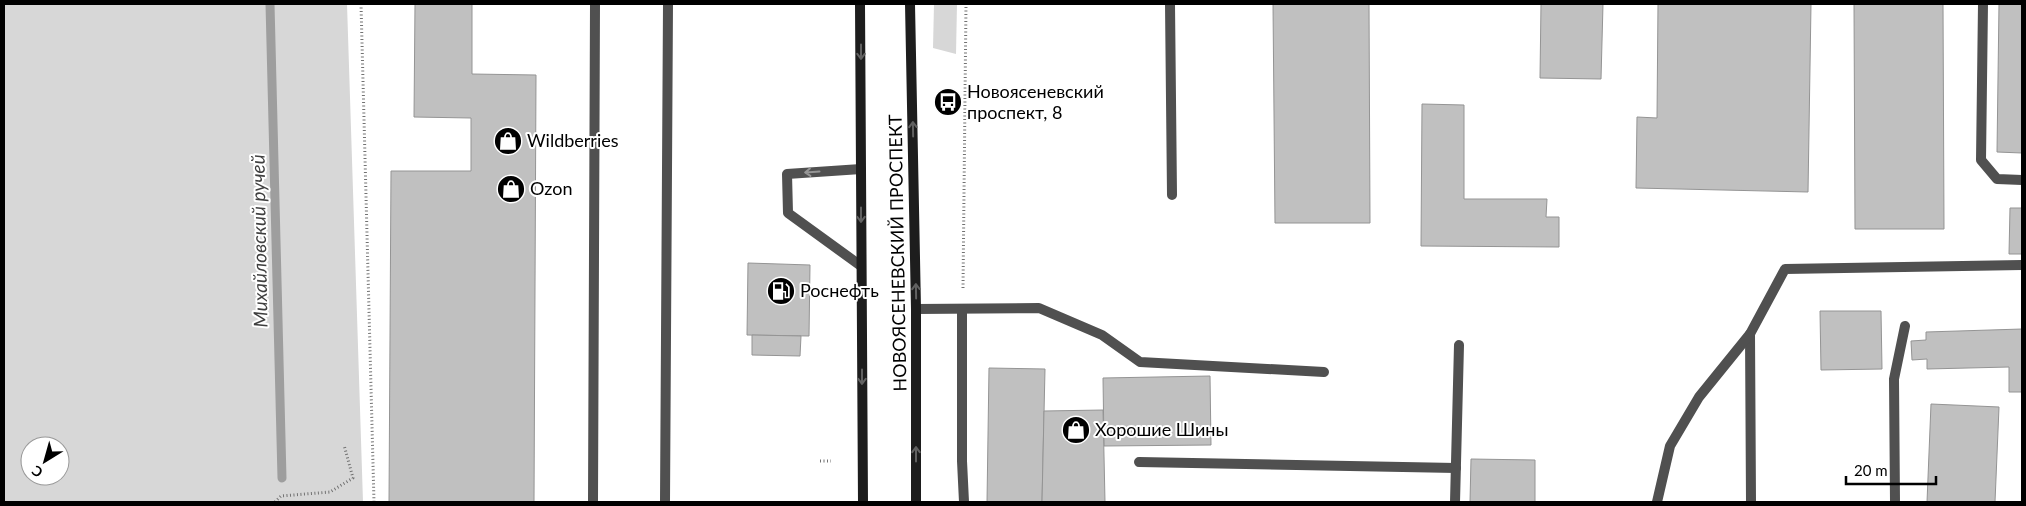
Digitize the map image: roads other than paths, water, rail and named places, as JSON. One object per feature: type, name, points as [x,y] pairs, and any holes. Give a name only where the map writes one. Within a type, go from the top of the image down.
[{"type":"main road","name":"НОВОЯСЕНЕВСКИЙ ПРОСПЕКТ","points":[[860,4],[863,502]]},
{"type":"main road","name":"НОВОЯСЕНЕВСКИЙ ПРОСПЕКТ","points":[[910,4],[916,309],[916,502]]},
{"type":"lane","points":[[593,502],[595,4]]},
{"type":"lane","points":[[665,502],[668,4]]},
{"type":"lane","points":[[1170,4],[1172,194]]},
{"type":"lane","points":[[1983,4],[1981,160],[1997,179],[2022,180]]},
{"type":"lane","points":[[861,169],[787,174],[788,213],[861,266]]},
{"type":"lane","points":[[1657,502],[1670,446],[1699,397],[1750,334],[1785,269],[2022,265]]},
{"type":"lane","points":[[916,309],[1039,308],[1102,335],[1140,362],[1324,372]]},
{"type":"lane","points":[[962,309],[964,502]]},
{"type":"lane","points":[[1895,502],[1894,378],[1905,326]]},
{"type":"lane","points":[[1750,334],[1750,502]]},
{"type":"lane","points":[[1455,502],[1459,345]]},
{"type":"lane","points":[[1139,462],[1456,468]]},
{"type":"waterway","name":"Михайловский ручей","points":[[270,4],[282,478]]},
{"type":"place","name":"Новоясеневский проспект, 8","points":[[948,102]]},
{"type":"place","name":"Wildberries","points":[[508,141]]},
{"type":"place","name":"Ozon","points":[[511,189]]},
{"type":"place","name":"Роснефть","points":[[781,291]]},
{"type":"place","name":"Хорошие Шины","points":[[1076,430]]}]
